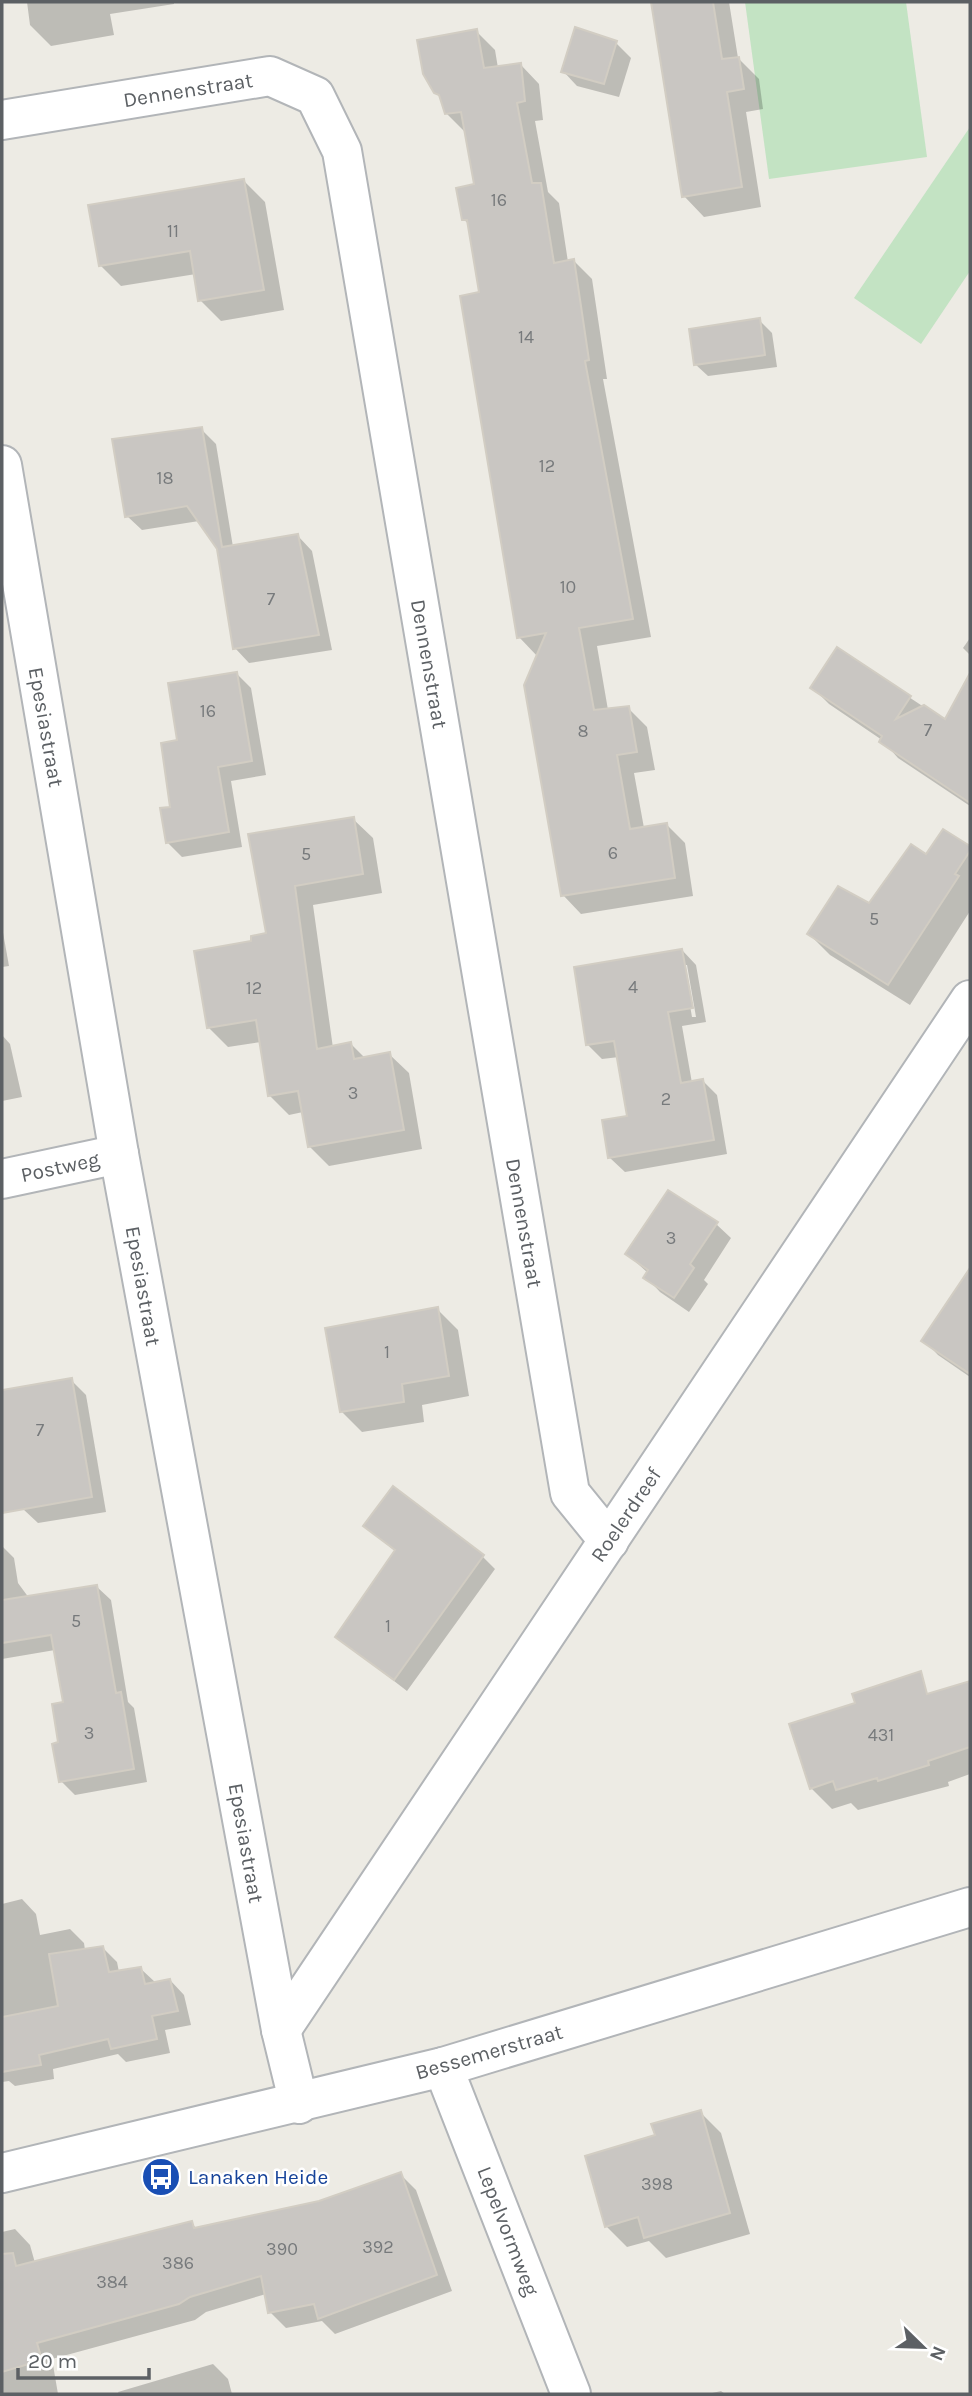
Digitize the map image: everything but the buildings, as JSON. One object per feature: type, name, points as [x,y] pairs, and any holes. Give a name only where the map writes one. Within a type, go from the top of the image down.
[{"type":"street","name":"Dennenstraat","points":[[2,120],[270,76],[315,96],[342,150],[570,1493],[609,1541]]},
{"type":"street","name":"Epesiastraat","points":[[2,465],[119,1154],[281,2030],[299,2104]]},
{"type":"street","name":"Roelerdreef","points":[[281,2030],[970,1000]]},
{"type":"street","name":"Postweg","points":[[2,1180],[119,1154]]},
{"type":"street","name":"Bessemerstraat","points":[[2,2173],[299,2104],[443,2067],[970,1907]]},
{"type":"street","name":"Lepelvormweg","points":[[443,2067],[571,2394]]},
{"type":"green space","points":[[745,2],[906,2],[927,157],[769,179]]},
{"type":"green space","points":[[970,127],[970,271],[921,344],[854,298]]},
{"type":"place","name":"Lanaken Heide","points":[[161,2177]]}]
